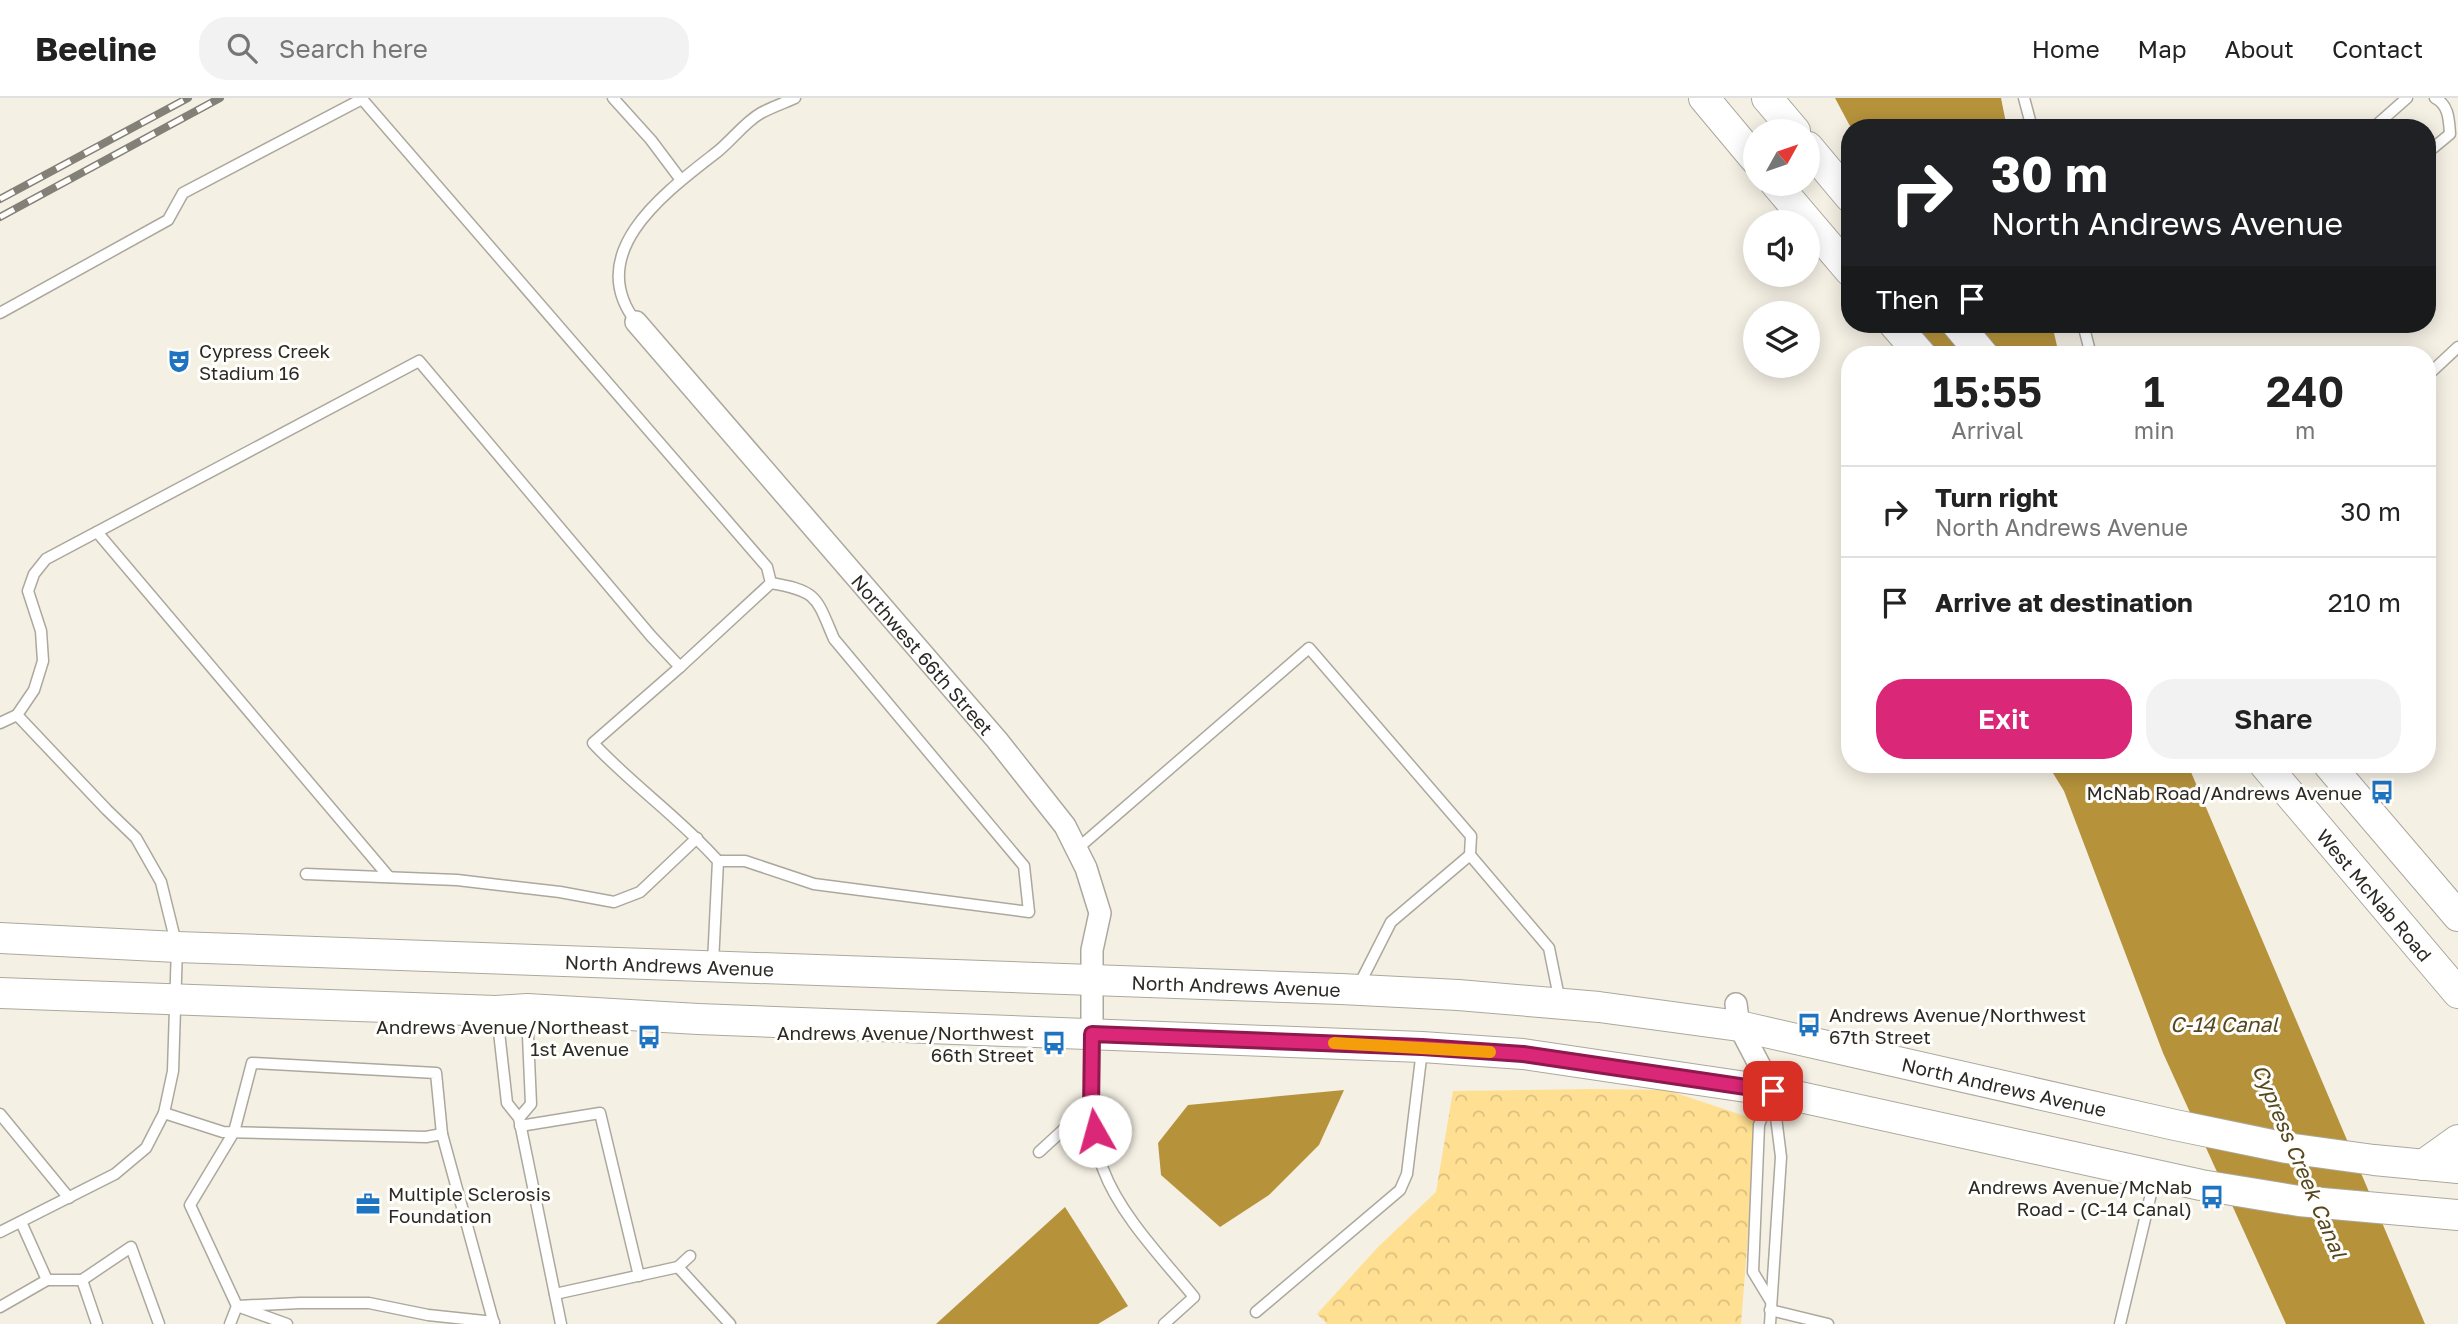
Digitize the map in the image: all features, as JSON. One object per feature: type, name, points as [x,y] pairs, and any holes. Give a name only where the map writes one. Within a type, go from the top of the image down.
[{"type":"main road","points":[[1704,98],[1743,145]]},
{"type":"main road","points":[[1767,98],[1785,119]]},
{"type":"main road","points":[[1820,161],[1841,186]]},
{"type":"main road","points":[[1786,196],[1841,260]]},
{"type":"main road","name":"West McNab Road","points":[[2272,773],[2458,993]]},
{"type":"main road","points":[[2336,773],[2458,916]]},
{"type":"main road","name":"North Andrews Avenue","points":[[0,938],[177,947],[1357,990],[1737,1015],[2175,1125],[2287,1148],[2458,1168]]},
{"type":"main road","points":[[0,993],[496,1011],[527,1009],[709,1019],[1422,1047],[1523,1054],[1773,1091],[2201,1185],[2299,1201],[2458,1215]]},
{"type":"main road","points":[[2423,1165],[2458,1140]]},
{"type":"street","name":"Northwest 66th Street","points":[[636,322],[997,740],[1065,827],[1086,868],[1100,913],[1092,950],[1092,1034]]},
{"type":"street","points":[[1737,1015],[1773,1091]]},
{"type":"lane","points":[[612,98],[681,180]]},
{"type":"lane","points":[[636,322],[625,307],[619,266],[632,231],[670,188],[759,114],[795,98]]},
{"type":"lane","points":[[2024,98],[2030,119]]},
{"type":"lane","points":[[2383,119],[2407,98]]},
{"type":"lane","points":[[2435,98],[2442,102],[2449,114],[2450,134],[2436,146]]},
{"type":"lane","points":[[0,313],[168,220],[183,193],[362,99],[767,567],[771,583]]},
{"type":"lane","points":[[2436,367],[2458,347]]},
{"type":"lane","points":[[0,723],[17,715],[34,690],[43,660],[41,631],[28,591],[34,574],[46,559],[419,361],[680,667]]},
{"type":"lane","points":[[97,532],[389,877]]},
{"type":"lane","points":[[713,966],[718,861],[697,838],[612,764],[593,743],[771,583]]},
{"type":"lane","points":[[718,861],[745,862],[814,884],[1029,912],[1024,866],[834,639],[819,604],[804,589],[771,583]]},
{"type":"lane","points":[[1077,849],[1309,648],[1471,836],[1470,855],[1549,948],[1560,1004]]},
{"type":"lane","points":[[0,1232],[115,1174],[146,1148],[164,1113],[173,1071],[177,947],[161,882],[136,838],[17,715]]},
{"type":"lane","points":[[306,874],[457,880],[560,892],[614,902],[640,891],[697,838]]},
{"type":"lane","points":[[1357,990],[1391,922],[1470,855]]},
{"type":"lane","points":[[520,1122],[531,1104],[527,1009]]},
{"type":"lane","points":[[496,1011],[507,1103],[520,1122],[561,1324]]},
{"type":"lane","points":[[1092,1034],[1091,1111],[1103,1169],[1123,1206],[1194,1297],[1164,1324]]},
{"type":"lane","points":[[1256,1312],[1400,1190],[1407,1174],[1422,1047]]},
{"type":"lane","points":[[237,1306],[369,1303],[428,1315],[494,1323],[442,1134],[436,1073],[252,1063],[234,1132],[190,1205],[237,1306],[287,1324]]},
{"type":"lane","points":[[1773,1091],[1759,1125],[1753,1272],[1770,1305],[1828,1324]]},
{"type":"lane","points":[[1770,1324],[1781,1157],[1773,1091]]},
{"type":"lane","points":[[1039,1152],[1063,1130],[1091,1111]]},
{"type":"lane","points":[[164,1113],[223,1132],[426,1137],[442,1134]]},
{"type":"lane","points":[[520,1122],[600,1113],[639,1276]]},
{"type":"lane","points":[[0,1114],[69,1198]]},
{"type":"lane","points":[[2120,1324],[2155,1175]]},
{"type":"lane","points":[[21,1222],[47,1280]]},
{"type":"lane","points":[[0,1307],[47,1280],[82,1280],[131,1247],[159,1324]]},
{"type":"lane","points":[[555,1294],[678,1267],[690,1256]]},
{"type":"lane","points":[[678,1267],[730,1324]]},
{"type":"lane","points":[[82,1280],[97,1324]]},
{"type":"lane","points":[[230,1324],[237,1306]]},
{"type":"green space","points":[[1667,1090],[1757,1120],[1741,1324],[1327,1324],[1317,1314],[1378,1247],[1436,1192],[1453,1091]]},
{"type":"water","points":[[1835,98],[2001,98],[2005,119],[1846,119]]},
{"type":"water","points":[[1923,333],[2054,333],[2057,346],[1927,346]]},
{"type":"water","name":"C-14 Canal","points":[[2053,773],[2191,773],[2425,1324],[2286,1324],[2163,1053],[2064,791]]},
{"type":"water","points":[[1344,1090],[1319,1145],[1269,1195],[1220,1227],[1161,1175],[1158,1143],[1188,1105]]},
{"type":"water","points":[[1065,1207],[1128,1306],[1098,1324],[936,1324]]},
{"type":"railway","points":[[0,199],[188,98]]},
{"type":"railway","points":[[0,217],[220,98]]},
{"type":"slow traffic","points":[[1334,1043],[1490,1052]]},
{"type":"place","name":"Cypress Creek Stadium 16","points":[[179,361]]},
{"type":"place","name":"McNab Road/Andrews Avenue","points":[[2382,792]]},
{"type":"place","name":"Andrews Avenue/Northwest 67th Street","points":[[1809,1025]]},
{"type":"place","name":"Andrews Avenue/Northeast 1st Avenue","points":[[649,1037]]},
{"type":"place","name":"Andrews Avenue/Northwest 66th Street","points":[[1054,1043]]},
{"type":"place","name":"Andrews Avenue/McNab Road - (C-14 Canal)","points":[[2212,1197]]},
{"type":"place","name":"Multiple Sclerosis Foundation","points":[[368,1204]]},
{"type":"route","points":[[1095,1131],[1091,1111],[1092,1034],[1422,1047],[1523,1054],[1773,1091]]},
{"type":"water label","name":"Cypress Creek Canal","points":[[2300,1161]]}]
